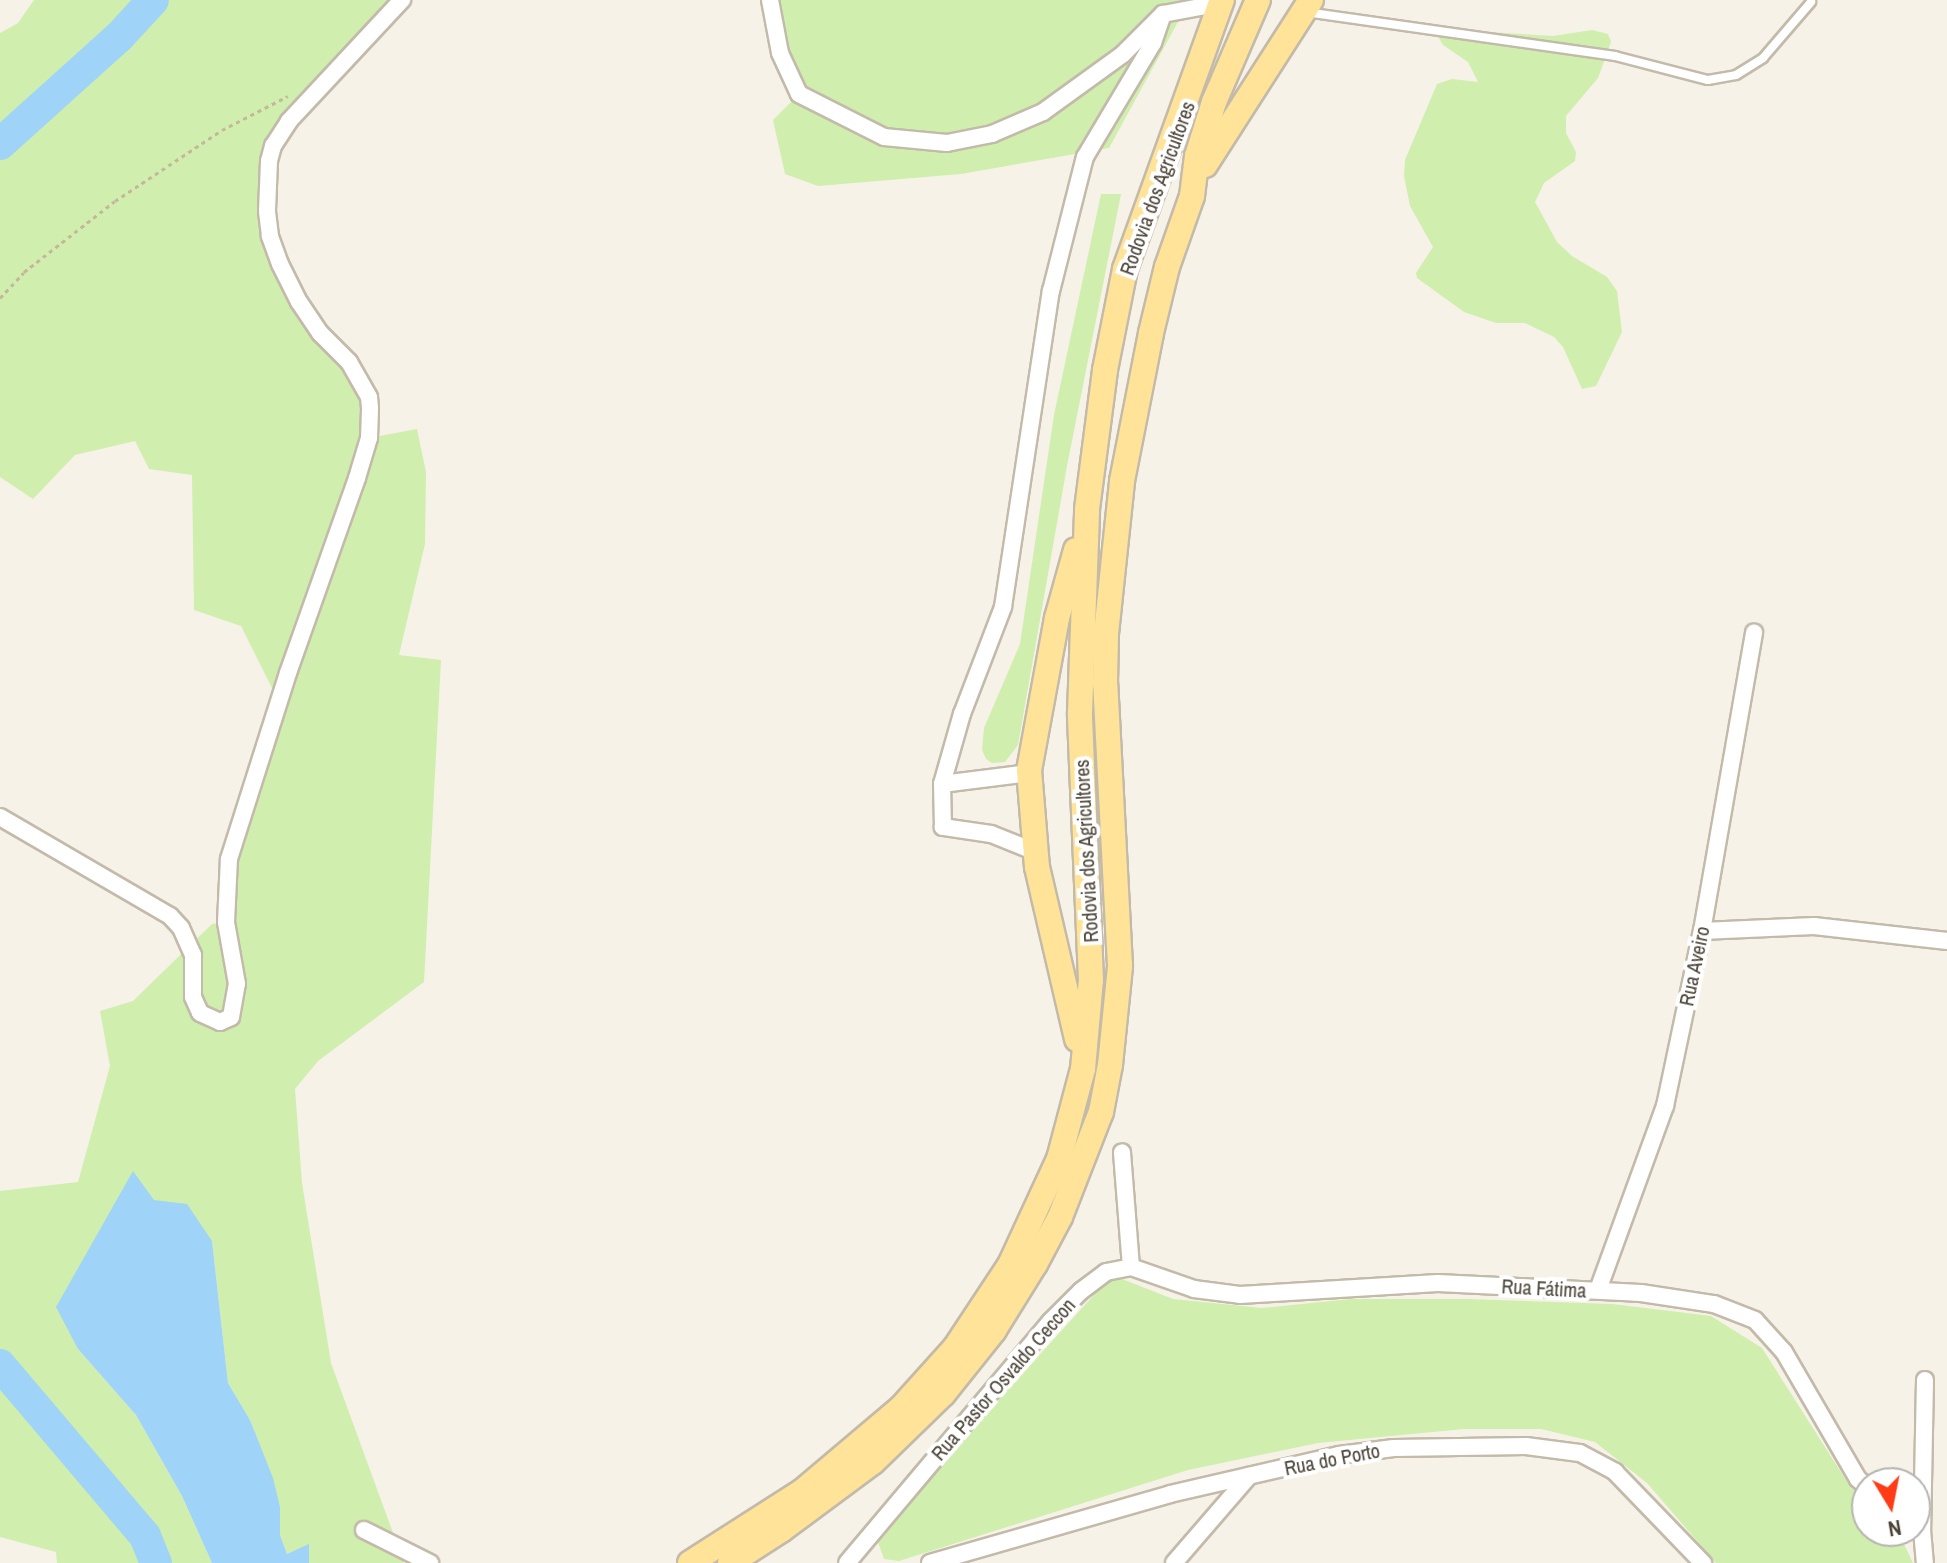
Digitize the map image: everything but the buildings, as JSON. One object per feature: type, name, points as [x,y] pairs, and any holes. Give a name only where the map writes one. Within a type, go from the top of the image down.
[{"type":"main road","name":"Rodovia dos Agricultores","points":[[730,1563],[781,1530],[873,1462],[943,1394],[994,1330],[1035,1264],[1060,1217],[1101,1112],[1110,1065],[1120,966],[1105,683],[1106,634],[1122,481],[1151,333],[1167,267],[1192,196],[1197,156],[1214,102],[1258,0]]},
{"type":"main road","name":"Rodovia dos Agricultores","points":[[690,1563],[804,1490],[901,1408],[955,1348],[1010,1265],[1054,1172],[1083,1069],[1091,980],[1080,713],[1087,509],[1105,370],[1125,269],[1222,2]]},
{"type":"main road","points":[[1192,196],[1211,151],[1308,6]]},
{"type":"main road","points":[[1083,1069],[1036,852],[1029,773],[1057,618],[1087,509]]},
{"type":"street","points":[[0,817],[170,916],[181,928],[193,955],[193,997],[200,1013],[220,1022],[231,1017],[237,984],[226,922],[229,859],[288,673],[369,438],[369,397],[349,362],[320,333],[299,302],[280,264],[270,236],[267,211],[269,161],[273,146],[289,121],[402,0]]},
{"type":"street","points":[[770,0],[780,53],[799,94],[884,137],[917,143],[947,143],[992,134],[1043,112],[1123,54],[1163,14],[1222,2]]},
{"type":"street","points":[[1036,852],[991,834],[943,827],[942,784],[962,714],[1003,607],[1051,291],[1085,157],[1153,43],[1163,14]]},
{"type":"street","name":"Rua Aveiro","points":[[1598,1290],[1665,1106],[1702,931],[1754,632]]},
{"type":"street","points":[[942,784],[1029,773]]},
{"type":"street","points":[[1702,931],[1814,926],[1947,941]]},
{"type":"street","points":[[1122,1152],[1131,1267]]},
{"type":"street","name":"Rua Fátima","points":[[1131,1267],[1194,1289],[1240,1295],[1438,1283],[1598,1290],[1714,1304],[1755,1320],[1784,1352],[1851,1467]]},
{"type":"street","name":"Rua Pastor Osvaldo Ceccon","points":[[847,1563],[1050,1322],[1081,1291],[1106,1272],[1131,1267]]},
{"type":"street","points":[[1921,1467],[1925,1380]]},
{"type":"street","name":"Rua do Porto","points":[[930,1563],[1020,1534],[1249,1476],[1339,1455],[1394,1448],[1556,1448],[1580,1453],[1615,1472],[1703,1563]]},
{"type":"street","points":[[1174,1563],[1249,1476]]},
{"type":"street","points":[[364,1530],[430,1563]]},
{"type":"lane","points":[[1308,6],[1615,56],[1708,80],[1736,75],[1763,58],[1811,2]]},
{"type":"path","points":[[0,298],[24,272],[115,201],[222,130],[289,95]]},
{"type":"green space","points":[[34,0],[402,0],[289,121],[269,161],[280,264],[364,387],[369,438],[417,429],[426,472],[425,544],[399,655],[441,660],[424,982],[318,1061],[295,1089],[302,1183],[331,1363],[404,1563],[309,1563],[309,1545],[287,1554],[280,1535],[280,1507],[250,1420],[228,1383],[212,1241],[78,1349],[136,1415],[182,1496],[212,1563],[57,1563],[56,1552],[0,1537],[0,1191],[78,1182],[110,1066],[100,1011],[133,1001],[212,924],[226,922],[226,892],[279,702],[241,626],[194,610],[192,475],[149,469],[135,441],[75,455],[33,499],[0,477],[0,33],[18,23]]},
{"type":"green space","points":[[770,0],[1190,0],[1109,148],[961,174],[818,186],[785,174],[773,120],[799,94]]},
{"type":"green space","points":[[1456,30],[1553,36],[1592,30],[1608,34],[1611,42],[1598,78],[1566,116],[1566,133],[1576,152],[1575,161],[1544,183],[1535,202],[1557,242],[1572,256],[1607,277],[1617,291],[1622,332],[1596,386],[1582,389],[1563,347],[1554,337],[1525,323],[1496,323],[1464,312],[1417,278],[1416,273],[1433,247],[1410,206],[1404,176],[1405,160],[1437,84],[1452,79],[1478,82],[1468,62],[1443,45],[1436,33]]},
{"type":"green space","points":[[1101,194],[1121,194],[1067,466],[1018,745],[1005,762],[992,763],[982,750],[984,728],[1020,644],[1054,415]]},
{"type":"green space","points":[[1112,1275],[1173,1299],[1262,1308],[1351,1299],[1612,1304],[1711,1316],[1762,1348],[1851,1488],[1851,1547],[1905,1547],[1913,1563],[1716,1563],[1647,1483],[1595,1442],[1541,1429],[1464,1429],[1318,1443],[1188,1470],[899,1561],[884,1559],[878,1542],[925,1481]]},
{"type":"water","points":[[133,1171],[154,1200],[187,1204],[212,1241],[228,1383],[250,1420],[273,1478],[280,1507],[280,1535],[287,1554],[309,1544],[309,1563],[212,1563],[182,1496],[136,1415],[78,1349],[56,1307]]},
{"type":"waterway","points":[[0,144],[119,37],[153,0]]},
{"type":"waterway","points":[[0,1365],[145,1536],[156,1563]]}]
